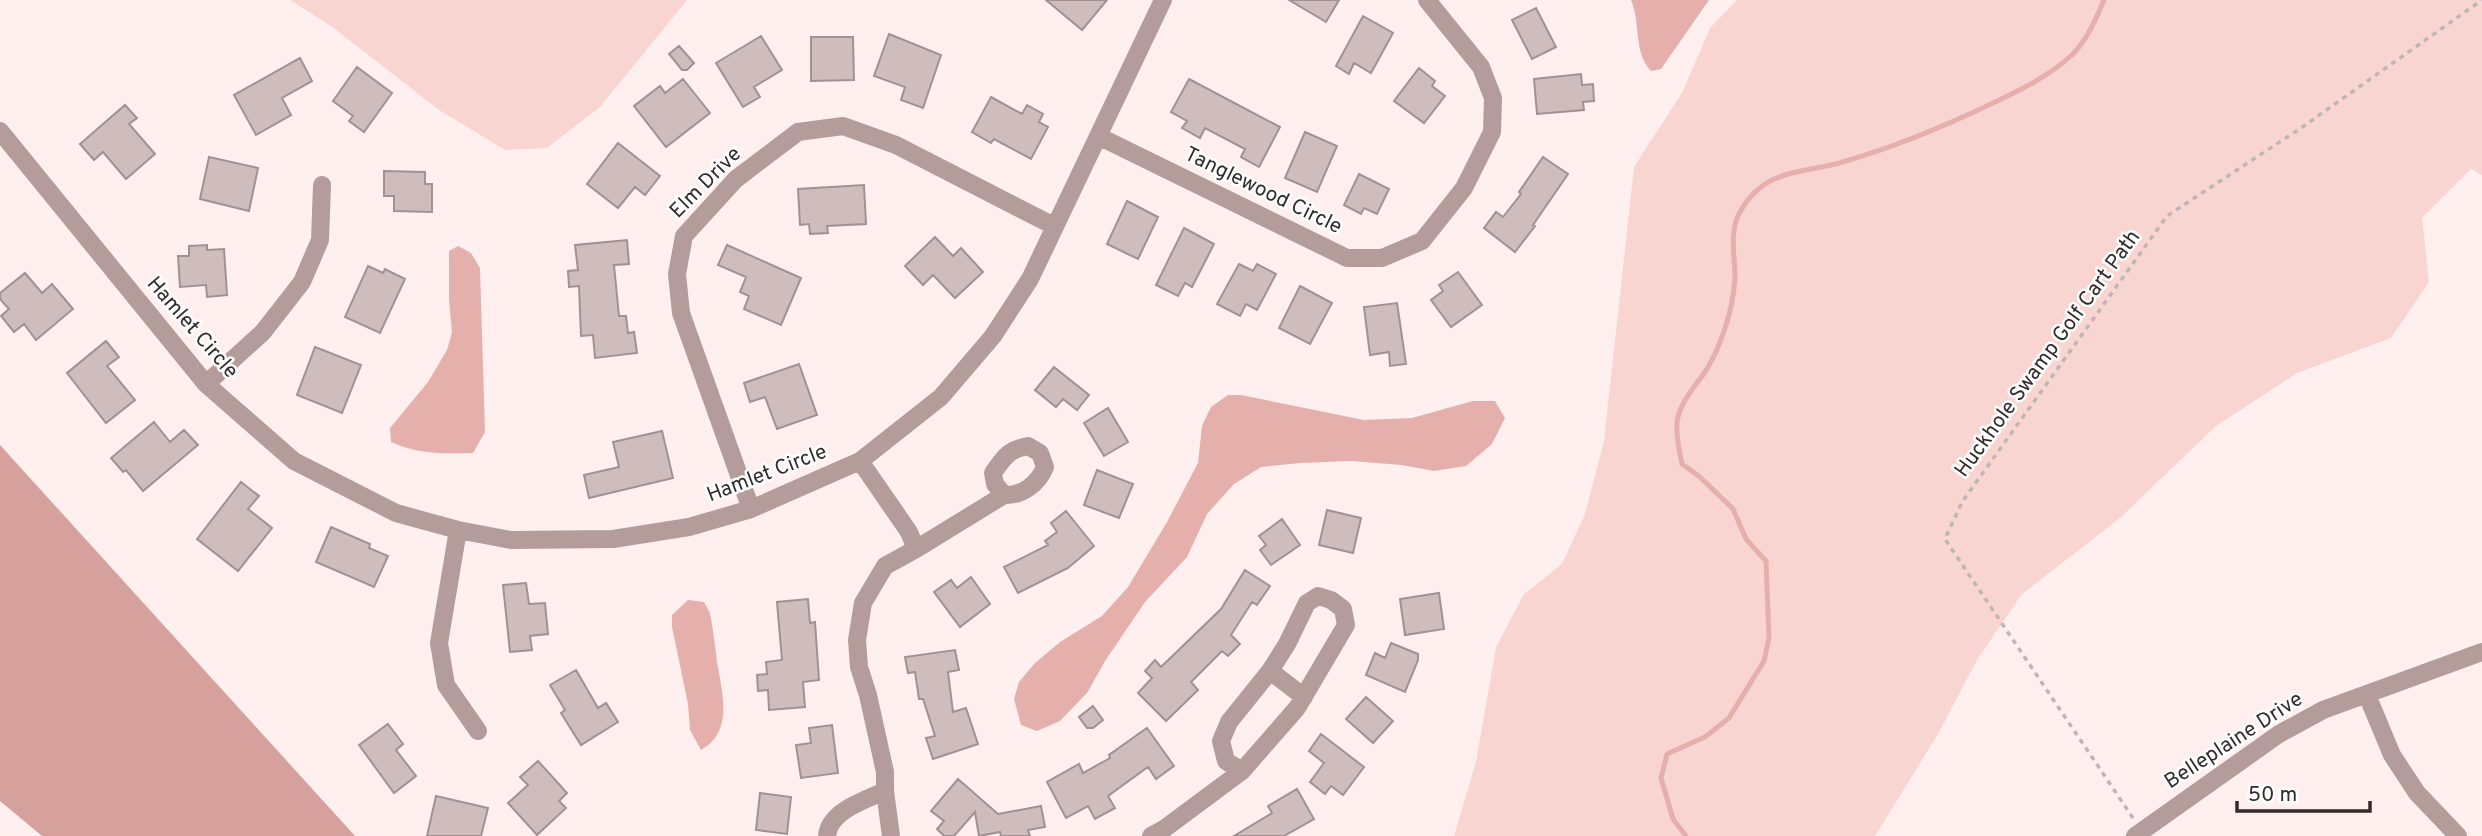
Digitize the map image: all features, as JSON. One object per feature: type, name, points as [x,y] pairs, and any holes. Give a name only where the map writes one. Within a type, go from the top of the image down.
[{"type":"street","name":"Hamlet Circle","points":[[0,131],[206,384],[294,461],[396,513],[458,530],[511,540],[613,539],[689,527],[751,509],[860,461],[941,397],[993,336],[1030,279],[1163,0]]},
{"type":"street","name":"Tanglewood Circle","points":[[1098,136],[1347,257],[1382,258],[1392,254],[1422,241],[1464,188],[1492,132],[1493,98],[1481,67],[1427,0]]},
{"type":"street","name":"Elm Drive","points":[[751,509],[681,313],[677,274],[684,236],[736,179],[797,132],[843,126],[896,145],[1054,226]]},
{"type":"street","points":[[206,384],[263,332],[302,282],[320,240],[322,185]]},
{"type":"street","points":[[860,461],[909,532],[916,549]]},
{"type":"street","points":[[891,836],[885,772],[859,667],[857,640],[863,603],[885,566],[1004,495]]},
{"type":"street","points":[[458,530],[439,643],[446,685],[478,731]]},
{"type":"street","points":[[1151,836],[1242,771],[1304,697],[1346,625],[1343,609],[1331,600],[1318,596],[1307,603],[1270,671],[1229,722],[1221,741],[1226,761],[1242,771]]},
{"type":"street","name":"Belleplaine Drive","points":[[2141,834],[2279,734],[2323,710],[2482,652]]},
{"type":"street","points":[[1270,671],[1304,697]]},
{"type":"street","points":[[2367,695],[2392,755],[2417,793],[2458,836]]},
{"type":"street","points":[[827,836],[839,814],[885,791]]},
{"type":"path","name":"Huckhole Swamp Golf Cart Path","points":[[2141,834],[1945,539],[1962,502],[2167,216],[2301,128],[2482,0]]},
{"type":"shaded area","points":[[290,0],[687,0],[600,107],[547,148],[505,150],[439,110],[331,26]]},
{"type":"shaded area","points":[[1631,0],[1709,0],[1661,69],[1651,71],[1639,46]]},
{"type":"shaded area","points":[[1737,0],[2482,0],[2482,175],[2471,169],[2422,218],[2429,282],[2391,338],[2297,373],[2216,426],[2120,518],[2021,595],[1977,660],[1938,734],[1875,836],[1454,836],[1476,762],[1496,647],[1524,594],[1562,564],[1585,514],[1604,441],[1634,167],[1683,91],[1710,28]]},
{"type":"shaded area","points":[[458,246],[471,253],[480,268],[485,432],[473,453],[421,451],[391,442],[390,428],[428,382],[447,350],[452,332],[449,251]]},
{"type":"shaded area","points":[[1228,395],[1241,395],[1364,420],[1412,418],[1473,401],[1495,401],[1505,418],[1492,444],[1466,466],[1434,471],[1402,465],[1351,461],[1300,463],[1261,467],[1234,484],[1207,514],[1187,557],[1145,602],[1087,693],[1060,721],[1037,731],[1021,725],[1014,699],[1019,682],[1034,664],[1060,642],[1102,616],[1128,587],[1198,463],[1202,426],[1211,407]]},
{"type":"shaded area","points":[[0,445],[355,836],[42,836],[0,801]]},
{"type":"shaded area","points":[[688,600],[704,602],[710,613],[723,698],[722,722],[718,733],[701,750],[690,730],[688,704],[672,627],[672,615]]},
{"type":"building","points":[[1046,0],[1107,0],[1082,30]]},
{"type":"building","points":[[1289,0],[1339,0],[1326,22]]},
{"type":"building","points":[[1536,8],[1556,47],[1532,59],[1512,20]]},
{"type":"building","points":[[1363,16],[1393,33],[1371,73],[1354,63],[1349,74],[1336,66]]},
{"type":"building","points":[[889,34],[941,55],[923,108],[901,100],[905,87],[874,76]]},
{"type":"building","points":[[761,36],[782,70],[754,87],[760,97],[743,107],[716,63]]},
{"type":"building","points":[[811,37],[853,37],[854,80],[811,81]]},
{"type":"building","points":[[679,46],[694,63],[687,70],[682,70],[669,54]]},
{"type":"building","points":[[300,58],[312,81],[282,98],[291,115],[256,135],[234,95]]},
{"type":"building","points":[[357,67],[392,93],[364,132],[349,121],[353,116],[333,101]]},
{"type":"building","points":[[1419,68],[1435,81],[1432,86],[1445,96],[1424,123],[1394,101]]},
{"type":"building","points":[[1581,74],[1582,85],[1593,84],[1594,101],[1583,102],[1584,110],[1537,114],[1534,79]]},
{"type":"building","points":[[683,79],[710,113],[666,147],[634,106],[660,86],[665,93]]},
{"type":"building","points":[[1189,79],[1280,127],[1259,167],[1241,157],[1245,149],[1205,128],[1200,138],[1182,128],[1187,121],[1171,112]]},
{"type":"building","points":[[991,97],[1022,114],[1027,105],[1043,114],[1039,122],[1048,127],[1031,159],[994,139],[991,143],[972,132]]},
{"type":"building","points":[[125,105],[137,118],[129,124],[155,154],[126,179],[103,152],[94,160],[80,144]]},
{"type":"building","points":[[1305,132],[1337,146],[1317,192],[1285,178]]},
{"type":"building","points":[[618,143],[660,176],[645,195],[635,187],[618,208],[587,184]]},
{"type":"building","points":[[209,157],[258,168],[249,211],[200,199]]},
{"type":"building","points":[[1543,157],[1568,174],[1515,252],[1484,228],[1496,212],[1503,217],[1521,194],[1519,192]]},
{"type":"building","points":[[384,171],[425,172],[425,184],[432,184],[432,212],[394,211],[394,196],[384,196]]},
{"type":"building","points":[[1359,174],[1389,189],[1377,214],[1364,208],[1361,214],[1344,205]]},
{"type":"building","points":[[864,185],[866,224],[827,226],[828,233],[810,234],[809,224],[800,225],[798,189]]},
{"type":"building","points":[[1127,201],[1158,217],[1138,259],[1107,244]]},
{"type":"building","points":[[1184,228],[1214,244],[1192,287],[1185,283],[1178,296],[1156,285]]},
{"type":"building","points":[[935,237],[953,256],[961,248],[983,272],[955,298],[933,275],[923,285],[905,266]]},
{"type":"building","points":[[627,240],[629,264],[614,265],[619,316],[626,316],[628,333],[634,332],[637,353],[595,358],[593,335],[581,336],[579,286],[569,287],[568,271],[578,270],[575,245]]},
{"type":"building","points":[[207,245],[207,250],[224,249],[227,295],[207,297],[206,285],[180,287],[178,256],[189,256],[189,246]]},
{"type":"building","points":[[727,245],[801,278],[781,325],[744,309],[749,296],[740,292],[746,277],[718,265]]},
{"type":"building","points":[[1239,264],[1253,271],[1257,264],[1276,274],[1257,310],[1246,304],[1240,316],[1217,304]]},
{"type":"building","points":[[368,266],[383,273],[385,269],[405,279],[380,333],[345,317]]},
{"type":"building","points":[[1458,272],[1482,305],[1451,327],[1431,300],[1443,291],[1439,285]]},
{"type":"building","points":[[25,273],[42,293],[52,284],[73,309],[36,340],[24,324],[14,332],[1,316],[9,309],[0,299],[0,293]]},
{"type":"building","points":[[1300,286],[1332,303],[1310,344],[1279,328]]},
{"type":"building","points":[[1397,303],[1406,364],[1390,366],[1389,352],[1370,355],[1364,307]]},
{"type":"building","points":[[106,341],[119,357],[107,366],[135,400],[106,423],[67,373]]},
{"type":"building","points":[[315,347],[361,365],[342,413],[297,395]]},
{"type":"building","points":[[799,364],[817,415],[777,429],[765,397],[750,402],[744,383]]},
{"type":"building","points":[[1054,367],[1089,395],[1077,410],[1063,399],[1056,407],[1035,390]]},
{"type":"building","points":[[1108,408],[1128,442],[1104,456],[1084,423]]},
{"type":"building","points":[[154,422],[170,442],[184,430],[198,445],[143,491],[126,470],[123,472],[111,458]]},
{"type":"building","points":[[662,431],[673,478],[589,498],[584,475],[619,467],[613,442]]},
{"type":"building","points":[[1097,470],[1133,484],[1119,518],[1084,505]]},
{"type":"building","points":[[241,482],[259,496],[248,509],[272,528],[238,571],[197,539]]},
{"type":"building","points":[[1327,510],[1361,518],[1353,553],[1319,545]]},
{"type":"building","points":[[1066,511],[1094,546],[1068,568],[1018,593],[1004,567],[1048,545],[1045,541],[1057,532],[1051,523]]},
{"type":"building","points":[[1282,519],[1300,545],[1271,565],[1260,550],[1266,545],[1259,536]]},
{"type":"building","points":[[331,527],[370,544],[369,548],[388,556],[374,587],[316,562]]},
{"type":"building","points":[[1245,570],[1270,586],[1257,605],[1252,602],[1231,635],[1240,644],[1228,656],[1222,651],[1191,682],[1198,690],[1166,721],[1138,693],[1152,678],[1145,671],[1155,660],[1161,667],[1221,609]]},
{"type":"building","points":[[971,577],[990,604],[960,627],[934,592],[951,580],[957,588]]},
{"type":"building","points":[[526,583],[529,604],[545,603],[548,634],[530,636],[532,650],[510,652],[503,585]]},
{"type":"building","points":[[1439,593],[1444,629],[1405,635],[1400,599]]},
{"type":"building","points":[[808,599],[810,623],[815,622],[819,680],[803,682],[805,707],[769,710],[768,690],[758,691],[757,675],[767,674],[766,662],[782,660],[777,602]]},
{"type":"building","points":[[1391,643],[1418,654],[1405,692],[1366,675],[1375,653],[1385,658]]},
{"type":"building","points":[[955,650],[959,670],[948,672],[953,712],[966,708],[978,744],[933,759],[926,738],[935,736],[923,699],[919,699],[915,672],[908,673],[905,657]]},
{"type":"building","points":[[576,670],[598,708],[606,703],[618,722],[581,745],[561,713],[565,710],[550,685]]},
{"type":"building","points":[[1366,697],[1393,721],[1373,743],[1346,719]]},
{"type":"building","points":[[1093,706],[1103,720],[1093,728],[1087,728],[1079,717]]},
{"type":"building","points":[[388,724],[403,744],[396,750],[416,776],[394,793],[359,745]]},
{"type":"building","points":[[832,725],[838,773],[801,778],[796,745],[811,743],[809,728]]},
{"type":"building","points":[[1147,728],[1174,766],[1156,779],[1148,767],[1108,796],[1115,808],[1095,819],[1088,806],[1066,818],[1047,782],[1079,764],[1083,773],[1110,758],[1109,755]]},
{"type":"building","points":[[1321,734],[1364,767],[1343,795],[1331,786],[1325,794],[1310,782],[1324,763],[1309,751]]},
{"type":"building","points":[[538,761],[567,793],[559,801],[566,808],[537,835],[508,803],[528,785],[520,777]]},
{"type":"building","points":[[958,779],[998,814],[1041,806],[1045,827],[1028,830],[1030,836],[1001,836],[1000,832],[979,836],[975,812],[954,836],[944,836],[937,829],[944,821],[931,811]]},
{"type":"building","points":[[1297,789],[1314,819],[1284,836],[1234,836],[1272,813],[1268,806]]},
{"type":"building","points":[[760,793],[791,797],[787,834],[756,830]]},
{"type":"building","points":[[436,796],[488,808],[481,836],[427,836]]},
{"type":"waterway","points":[[1686,836],[1673,819],[1661,778],[1667,754],[1705,737],[1729,718],[1764,661],[1769,638],[1766,561],[1746,539],[1733,509],[1700,477],[1682,464],[1677,433],[1681,408],[1710,363],[1728,320],[1735,277],[1734,229],[1739,214],[1759,188],[1771,180],[1843,162],[1937,129],[2012,94],[2054,70],[2082,43],[2104,0]]}]
